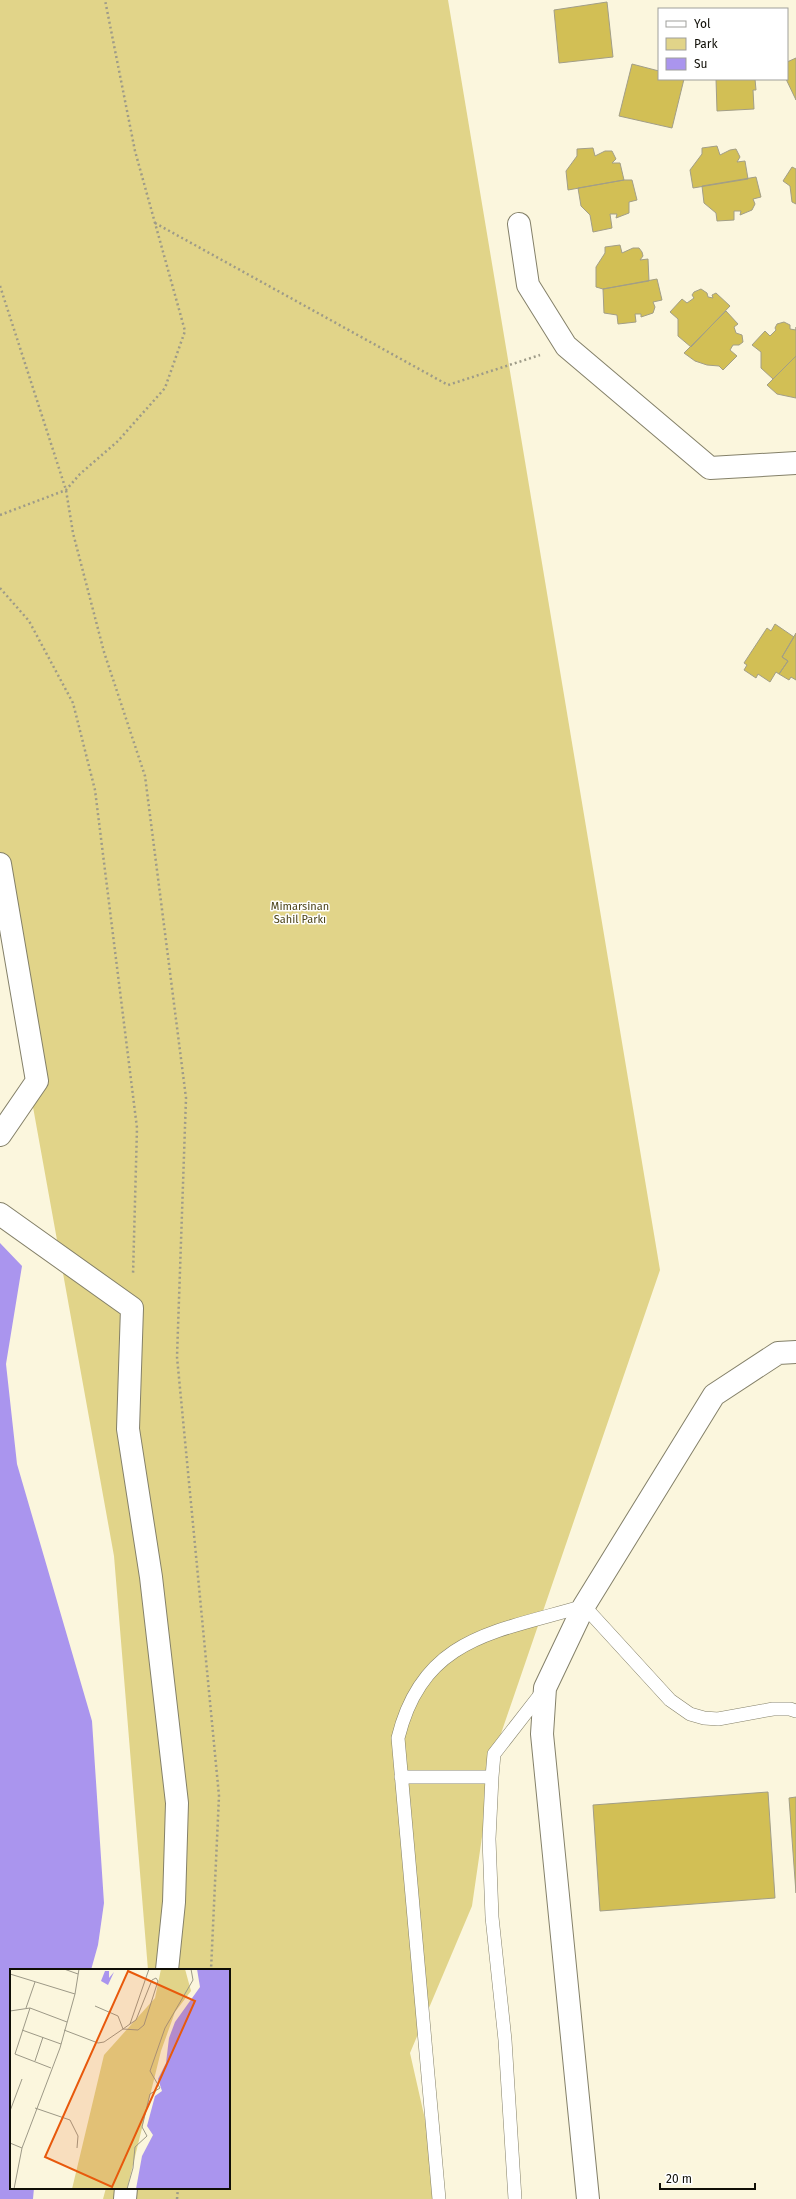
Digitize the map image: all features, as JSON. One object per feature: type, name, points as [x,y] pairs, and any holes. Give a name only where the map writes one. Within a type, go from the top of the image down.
[{"type":"street","points":[[520,224],[528,285],[566,346],[710,468],[796,463]]},
{"type":"street","points":[[0,864],[37,1081],[0,1135]]},
{"type":"street","points":[[0,1214],[132,1308],[128,1429],[151,1577],[177,1803],[174,1902],[167,1969]]},
{"type":"street","points":[[588,2199],[542,1734],[546,1688],[584,1606],[714,1395],[778,1353],[796,1352]]},
{"type":"street","points":[[125,2199],[126,2189]]},
{"type":"lane","points":[[439,2199],[398,1738],[403,1718],[422,1682],[438,1664],[456,1649],[477,1638],[584,1606],[670,1700],[690,1714],[704,1718],[718,1718],[773,1709],[790,1709],[796,1711]]},
{"type":"lane","points":[[515,2199],[505,2040],[492,1917],[489,1838],[492,1777],[494,1754],[546,1688]]},
{"type":"lane","points":[[401,1777],[492,1777]]},
{"type":"path","points":[[0,515],[66,490],[80,474],[118,442],[165,388],[185,331],[135,151],[105,0]]},
{"type":"path","points":[[155,222],[448,385],[566,346]]},
{"type":"path","points":[[0,286],[66,490],[73,533],[104,652],[145,776],[186,1098],[177,1357],[220,1796],[211,1969]]},
{"type":"path","points":[[0,588],[29,621],[73,703],[95,790],[137,1128],[132,1308]]},
{"type":"path","points":[[177,2199],[178,2189]]},
{"type":"green space","name":"Mimarsinan Sahil Parkı","points":[[0,0],[448,0],[660,1270],[494,1754],[472,1906],[410,2053],[443,2199],[103,2199],[106,2189],[230,2189],[230,1969],[148,1969],[114,1556],[0,924]]},
{"type":"water","points":[[0,1243],[22,1266],[6,1364],[17,1464],[92,1721],[104,1903],[98,1945],[91,1969],[10,1969],[10,2189],[34,2189],[33,2199],[0,2199]]},
{"type":"building","points":[[607,2],[613,57],[559,63],[554,10]]},
{"type":"building","points":[[796,58],[796,100],[786,80],[788,80],[788,62]]},
{"type":"building","points":[[632,64],[658,71],[658,80],[684,80],[672,128],[619,116]]},
{"type":"building","points":[[716,80],[755,80],[756,90],[753,90],[754,109],[717,111]]},
{"type":"building","points":[[717,146],[720,155],[736,149],[740,157],[737,162],[745,161],[748,179],[693,188],[690,170],[702,154],[702,148]]},
{"type":"building","points":[[593,148],[595,156],[605,151],[612,151],[616,159],[612,163],[620,163],[624,180],[568,190],[566,171],[577,156],[577,149]]},
{"type":"building","points":[[792,167],[796,169],[796,204],[792,202],[790,186],[783,181]]},
{"type":"building","points":[[756,177],[761,197],[753,199],[755,204],[752,210],[740,215],[741,211],[734,211],[734,220],[717,221],[716,213],[704,203],[702,186]]},
{"type":"building","points":[[632,180],[637,200],[629,202],[629,213],[616,218],[617,214],[610,214],[612,228],[593,232],[590,215],[581,206],[578,188]]},
{"type":"building","points":[[620,245],[622,253],[633,248],[639,248],[643,256],[640,260],[648,259],[649,281],[603,289],[596,287],[596,267],[605,253],[605,247]]},
{"type":"building","points":[[657,279],[662,300],[653,302],[655,307],[653,313],[641,317],[641,314],[635,314],[636,322],[618,324],[617,315],[604,313],[603,289]]},
{"type":"building","points":[[701,289],[707,293],[708,297],[713,298],[712,295],[716,293],[730,306],[691,347],[678,336],[678,319],[670,312],[682,299],[687,303],[694,298],[692,295],[694,292]]},
{"type":"building","points":[[726,311],[738,324],[734,327],[736,333],[742,335],[743,342],[739,345],[733,345],[730,350],[737,356],[723,370],[719,366],[707,365],[695,361],[684,353]]},
{"type":"building","points":[[784,322],[790,325],[790,329],[796,330],[796,356],[773,379],[761,368],[761,352],[752,345],[765,331],[770,336],[776,330],[775,328],[777,324]]},
{"type":"building","points":[[796,356],[796,398],[777,394],[767,385]]},
{"type":"building","points":[[775,624],[794,637],[782,657],[788,661],[779,674],[776,672],[770,682],[758,674],[756,678],[744,670],[747,665],[744,663],[767,628],[771,631]]},
{"type":"building","points":[[796,633],[796,680],[791,677],[789,680],[779,674],[788,661],[782,657]]},
{"type":"building","points":[[768,1792],[775,1898],[600,1911],[593,1805]]},
{"type":"building","points":[[796,1797],[796,1893],[789,1798]]}]
